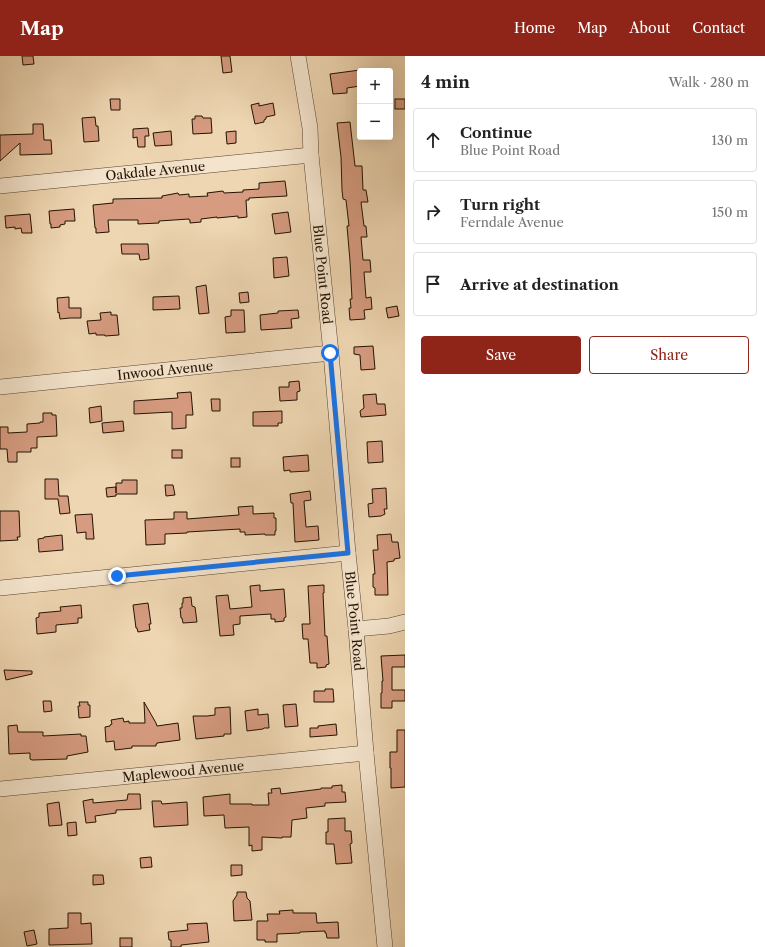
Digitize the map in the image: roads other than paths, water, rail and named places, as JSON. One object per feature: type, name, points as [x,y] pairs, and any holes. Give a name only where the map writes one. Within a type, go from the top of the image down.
[{"type":"street","name":"Blue Point Road","points":[[298,56],[310,128],[311,155],[356,629],[384,947]]},
{"type":"street","name":"Oakdale Avenue","points":[[0,186],[311,155]]},
{"type":"street","name":"Inwood Avenue","points":[[0,387],[330,353]]},
{"type":"street","points":[[0,588],[348,553]]},
{"type":"street","points":[[356,629],[389,626],[405,622]]},
{"type":"street","name":"Maplewood Avenue","points":[[0,789],[366,753]]}]
